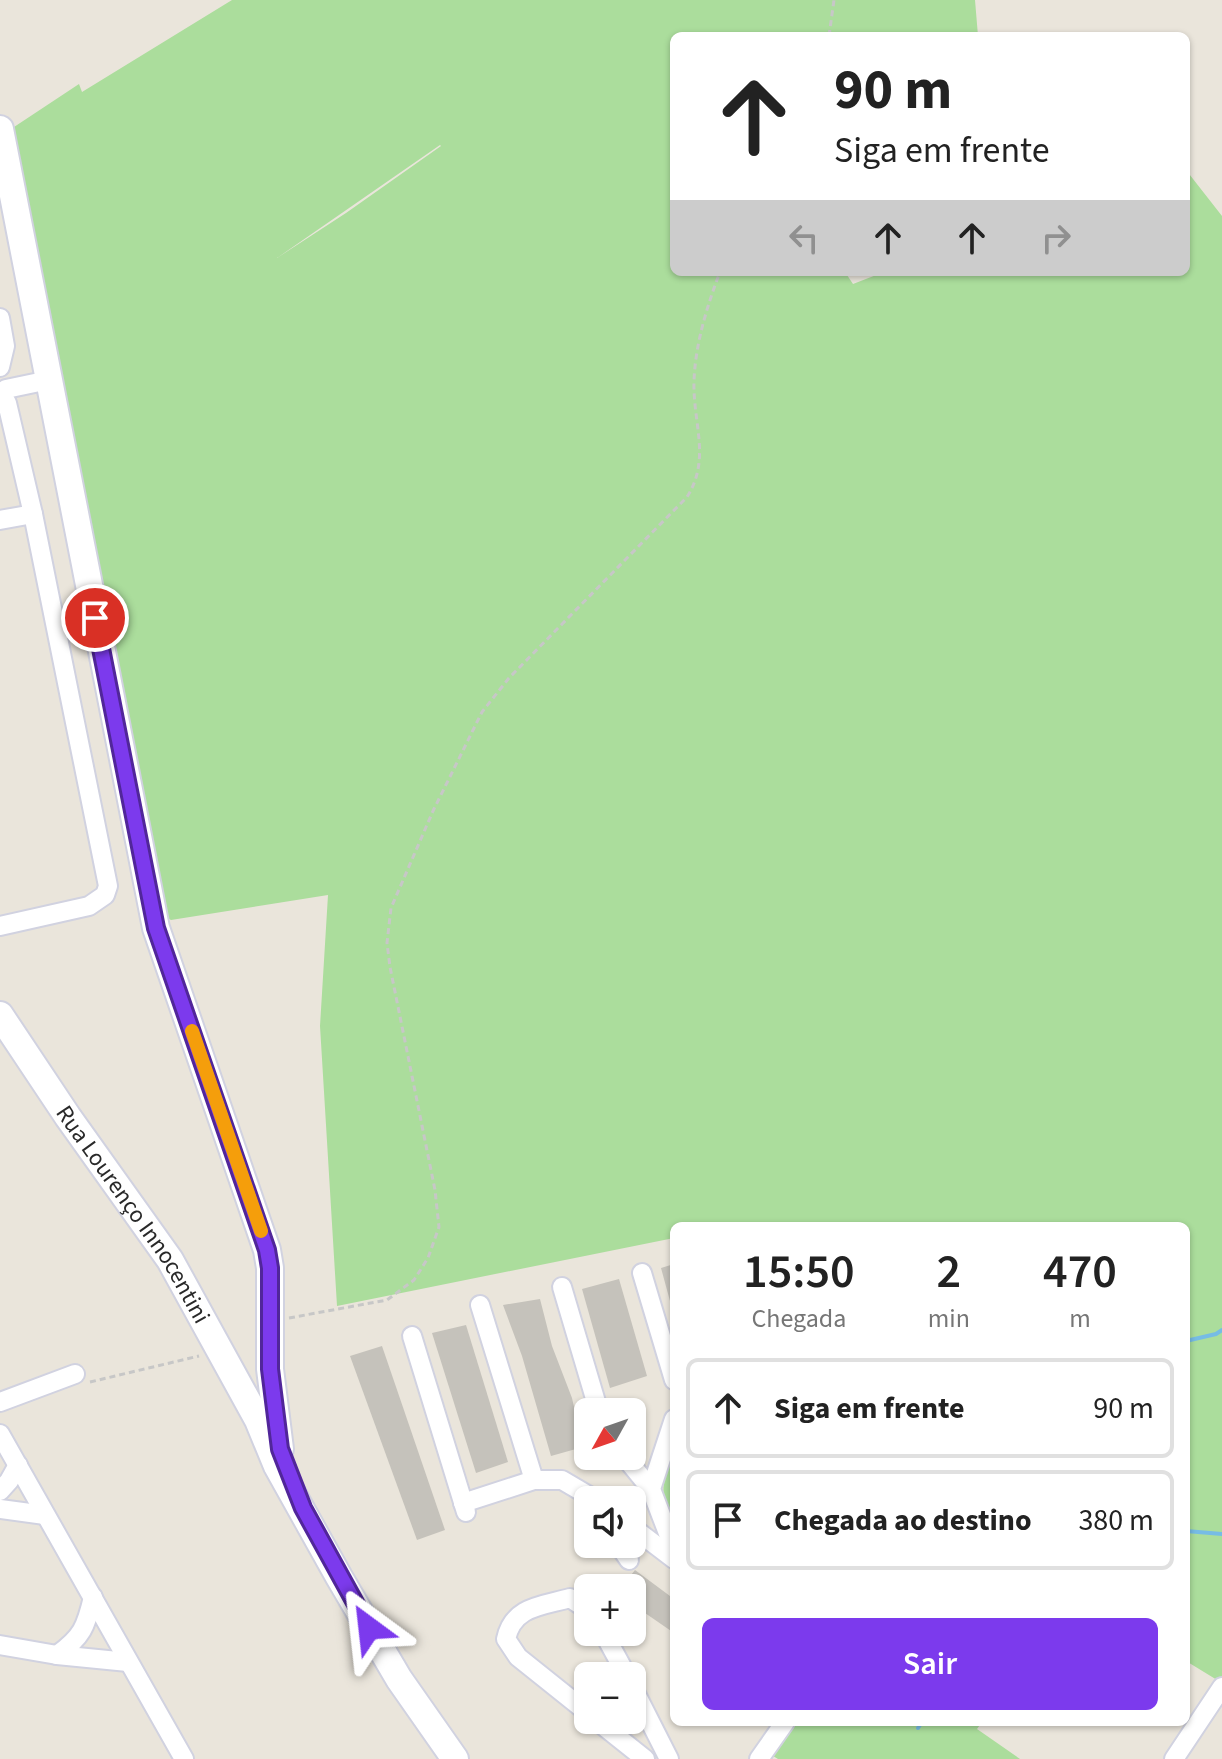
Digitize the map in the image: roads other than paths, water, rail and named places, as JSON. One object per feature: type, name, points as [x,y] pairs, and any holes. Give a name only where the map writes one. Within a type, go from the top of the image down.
[{"type":"main road","points":[[0,129],[156,928],[263,1237],[270,1268],[270,1369],[280,1449]]},
{"type":"main road","name":"Rua Lourenço Innocentini","points":[[0,1015],[170,1260],[258,1420],[280,1449],[303,1508]]},
{"type":"main road","points":[[258,1420],[262,1392],[270,1369]]},
{"type":"main road","name":"Rua Lourenço Innocentini","points":[[258,1420],[277,1466],[399,1679],[455,1759]]},
{"type":"street","points":[[0,318],[5,346],[0,367]]},
{"type":"street","points":[[0,926],[89,906],[105,895],[108,877],[33,514],[2,388],[49,380]]},
{"type":"street","points":[[0,520],[33,514]]},
{"type":"street","points":[[642,1273],[670,1367]]},
{"type":"street","points":[[562,1287],[595,1398]]},
{"type":"street","points":[[480,1305],[534,1480]]},
{"type":"street","points":[[412,1336],[464,1507],[534,1480],[562,1480],[574,1487]]},
{"type":"street","points":[[0,1402],[75,1374]]},
{"type":"street","points":[[651,1489],[670,1431]]},
{"type":"street","points":[[0,1434],[184,1759]]},
{"type":"street","points":[[0,1491],[18,1465]]},
{"type":"street","points":[[635,1470],[651,1489],[670,1539]]},
{"type":"street","points":[[562,1480],[574,1492]]},
{"type":"street","points":[[0,1509],[45,1515]]},
{"type":"street","points":[[646,1538],[670,1556]]},
{"type":"street","points":[[57,1655],[73,1643],[86,1627],[93,1597]]},
{"type":"street","points":[[574,1601],[570,1598],[521,1613],[509,1624],[506,1639],[518,1657],[574,1702]]},
{"type":"street","points":[[0,1645],[57,1655],[128,1662]]},
{"type":"street","points":[[1174,1759],[1222,1687]]},
{"type":"street","points":[[646,1714],[669,1759]]},
{"type":"street","points":[[759,1759],[782,1726]]},
{"type":"street","points":[[614,1734],[645,1759]]},
{"type":"waterway","points":[[1190,1340],[1222,1330]]},
{"type":"waterway","points":[[1190,1531],[1222,1534]]}]
